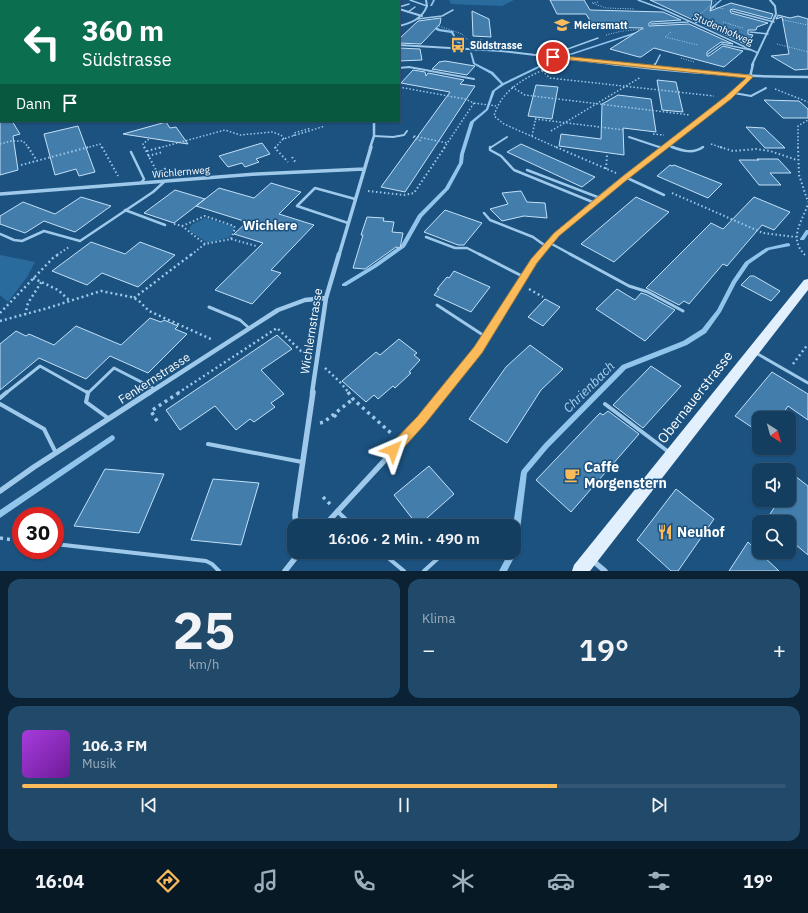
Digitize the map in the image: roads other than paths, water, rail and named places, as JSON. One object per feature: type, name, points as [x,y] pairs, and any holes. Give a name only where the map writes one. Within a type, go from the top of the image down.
[{"type":"main road","name":"Obernauerstrasse","points":[[580,571],[671,454],[808,283]]},
{"type":"street","points":[[400,26],[417,20],[422,16],[427,6],[426,0]]},
{"type":"street","points":[[330,519],[421,421],[478,350],[534,261],[557,234],[625,177],[734,93],[750,77],[751,68],[774,22],[776,14],[774,6],[770,0]]},
{"type":"street","points":[[400,8],[422,16]]},
{"type":"street","points":[[400,45],[479,49],[750,77],[808,77]]},
{"type":"street","name":"Wichlernstrasse","points":[[295,519],[326,298],[374,136],[374,122]]},
{"type":"street","name":"Wichlernweg","points":[[0,194],[272,173],[364,169]]},
{"type":"street","name":"Fenkernstrasse","points":[[0,491],[56,453],[285,306],[313,298],[326,298]]},
{"type":"street","points":[[590,558],[605,571]]},
{"type":"street","points":[[285,571],[294,559]]},
{"type":"lane","points":[[410,0],[427,6]]},
{"type":"lane","name":"Studenhofweg","points":[[638,0],[665,10],[758,52]]},
{"type":"lane","points":[[400,8],[409,4]]},
{"type":"lane","points":[[408,12],[414,7]]},
{"type":"lane","points":[[417,20],[442,16],[453,10]]},
{"type":"lane","points":[[732,11],[774,22]]},
{"type":"lane","points":[[651,24],[689,22]]},
{"type":"lane","points":[[750,32],[768,34]]},
{"type":"lane","points":[[563,58],[563,52],[565,50],[598,38]]},
{"type":"lane","points":[[479,49],[481,40]]},
{"type":"lane","points":[[708,54],[722,44],[758,52]]},
{"type":"lane","points":[[654,68],[660,55]]},
{"type":"lane","points":[[400,68],[409,67],[474,79]]},
{"type":"lane","points":[[734,93],[750,97],[756,96],[766,88]]},
{"type":"lane","points":[[374,136],[393,138],[404,135],[407,132]]},
{"type":"lane","points":[[629,136],[663,148]]},
{"type":"lane","points":[[508,137],[490,147],[490,150],[501,156],[514,170],[595,202]]},
{"type":"lane","points":[[666,145],[686,152],[699,150],[703,147]]},
{"type":"lane","points":[[131,152],[144,179],[141,183]]},
{"type":"lane","points":[[527,170],[600,198]]},
{"type":"lane","points":[[625,177],[664,195]]},
{"type":"lane","points":[[0,234],[19,241],[25,240],[39,232],[44,231],[80,240],[153,192],[164,182]]},
{"type":"lane","points":[[348,223],[297,206],[315,188],[355,199]]},
{"type":"lane","points":[[125,210],[165,225]]},
{"type":"lane","points":[[484,213],[490,220],[532,237],[629,286],[648,292],[683,311]]},
{"type":"lane","points":[[426,236],[455,248],[467,248],[524,277]]},
{"type":"lane","points":[[437,305],[486,337]]},
{"type":"lane","points":[[209,308],[240,320],[249,328]]},
{"type":"lane","points":[[753,351],[808,383]]},
{"type":"lane","points":[[0,398],[40,366],[88,393]]},
{"type":"lane","points":[[109,419],[86,402],[88,393],[114,368],[155,389]]},
{"type":"lane","points":[[0,404],[44,429],[56,453]]},
{"type":"lane","points":[[606,404],[671,454]]},
{"type":"lane","points":[[208,444],[303,462]]},
{"type":"lane","points":[[337,511],[346,519]]},
{"type":"lane","points":[[64,545],[206,561],[212,564],[219,571]]},
{"type":"lane","points":[[389,559],[404,571]]},
{"type":"lane","points":[[424,571],[438,559]]},
{"type":"waterway","points":[[431,6],[434,0]]},
{"type":"waterway","points":[[696,22],[721,0]]},
{"type":"waterway","points":[[431,25],[439,30],[452,32],[454,39],[462,44]]},
{"type":"waterway","points":[[570,54],[640,32]]},
{"type":"waterway","points":[[471,53],[474,63],[492,73],[503,84]]},
{"type":"waterway","points":[[503,84],[552,61]]},
{"type":"waterway","points":[[344,285],[375,266],[403,246],[420,216],[447,189],[461,163],[462,154],[472,122],[487,109],[494,91],[503,84]]},
{"type":"waterway","name":"Chrienbach","points":[[802,239],[808,231]]},
{"type":"waterway","name":"Chrienbach","points":[[518,519],[524,472],[546,446],[624,367],[685,343],[704,331],[719,311],[734,282],[747,263],[768,249],[788,245]]},
{"type":"waterway","points":[[0,514],[112,438]]},
{"type":"waterway","name":"Chrienbach","points":[[503,571],[509,559]]},
{"type":"place","name":"Meiersmatt","points":[[562,25]]},
{"type":"place","name":"Südstrasse","points":[[458,45]]},
{"type":"place","name":"Caffe Morgenstern","points":[[572,475]]},
{"type":"place","name":"Neuhof","points":[[665,532]]},
{"type":"district","name":"Wichlere","points":[[270,225]]}]
